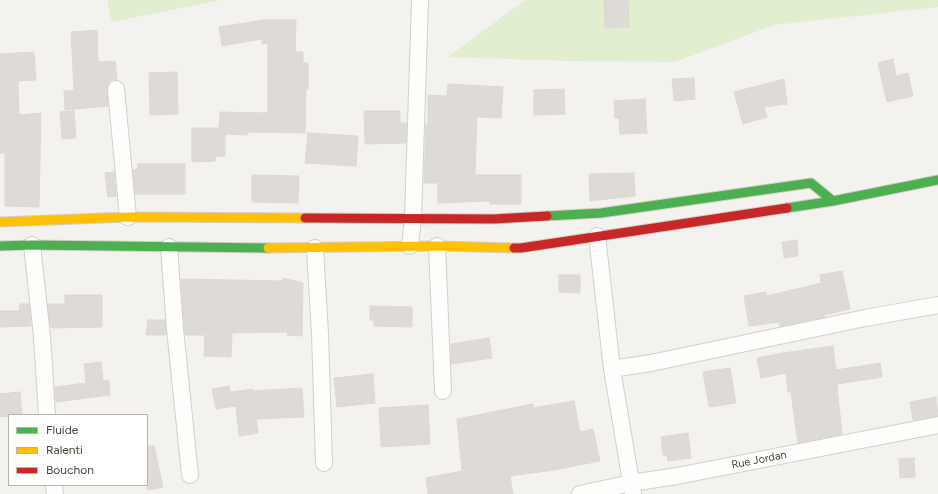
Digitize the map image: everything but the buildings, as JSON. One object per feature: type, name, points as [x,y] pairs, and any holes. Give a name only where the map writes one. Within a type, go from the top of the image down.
[{"type":"main road","points":[[0,246],[32,245],[315,248],[437,246],[521,248],[833,201],[938,180]]},
{"type":"main road","points":[[0,222],[128,217],[493,219],[601,213],[811,183],[833,201]]},
{"type":"street","points":[[410,246],[413,218],[420,0]]},
{"type":"street","points":[[116,89],[128,217]]},
{"type":"street","points":[[597,236],[612,369],[632,488]]},
{"type":"street","points":[[32,245],[42,336],[47,414]]},
{"type":"street","points":[[437,246],[443,390]]},
{"type":"street","points":[[169,247],[175,329],[190,475]]},
{"type":"street","points":[[315,248],[320,334],[324,463]]},
{"type":"street","points":[[612,369],[651,363],[857,319],[938,305]]},
{"type":"street","name":"Rue Jordan","points":[[580,494],[632,488],[677,476],[938,425]]},
{"type":"green space","points":[[107,0],[221,0],[112,22]]},
{"type":"green space","points":[[525,0],[938,0],[938,7],[774,25],[675,62],[569,61],[448,57]]},
{"type":"traffic: fast","points":[[787,208],[833,201],[938,180]]},
{"type":"traffic: fast","points":[[547,216],[601,213],[811,183],[833,201]]},
{"type":"traffic: fast","points":[[0,246],[32,245],[268,248]]},
{"type":"traffic: slow","points":[[0,222],[128,217],[305,218]]},
{"type":"traffic: slow","points":[[268,248],[437,246],[514,248]]},
{"type":"traffic: jam","points":[[514,248],[787,208]]},
{"type":"traffic: jam","points":[[305,218],[493,219],[547,216]]}]
